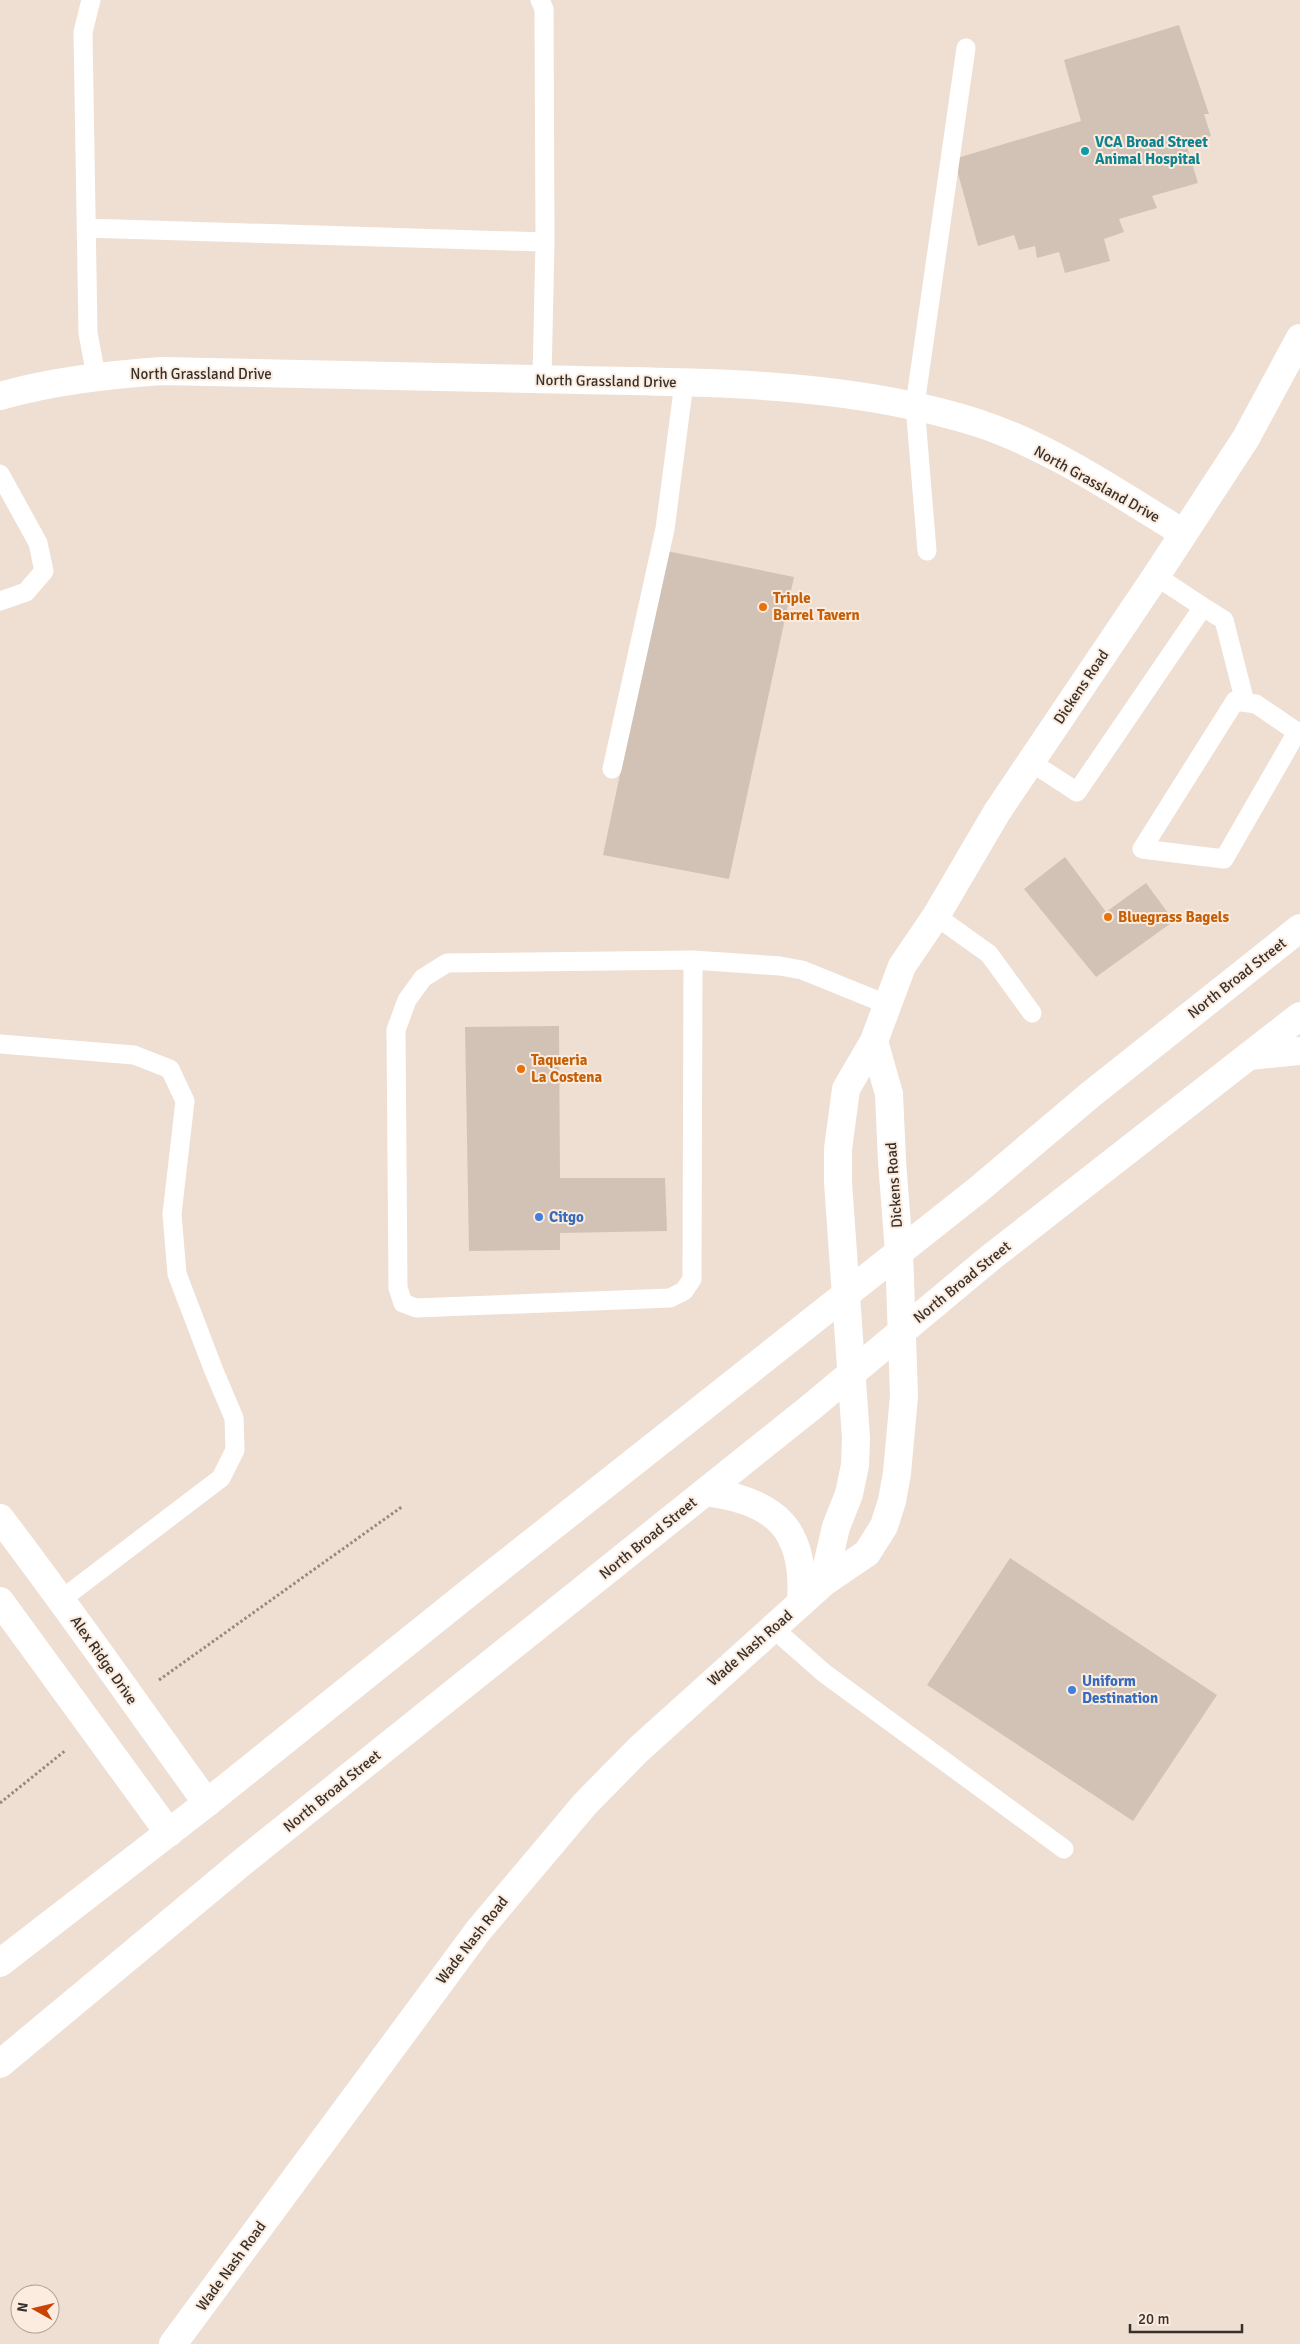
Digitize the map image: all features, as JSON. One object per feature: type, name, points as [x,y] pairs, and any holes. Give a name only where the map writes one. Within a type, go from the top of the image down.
[{"type":"main road","name":"Dickens Road","points":[[846,1294],[838,1182],[841,1121],[846,1089],[874,1042],[886,1004],[902,966],[936,916],[997,812],[1156,576],[1246,438],[1300,338]]},
{"type":"main road","name":"North Grassland Drive","points":[[0,396],[30,387],[96,376],[162,371],[684,383],[852,393],[915,405],[980,424],[1048,453],[1183,533]]},
{"type":"main road","name":"North Broad Street","points":[[0,1963],[207,1803],[993,1177],[1097,1089],[1300,928]]},
{"type":"main road","name":"North Broad Street","points":[[0,2064],[245,1860],[810,1408],[990,1258],[1300,1016]]},
{"type":"main road","name":"Dickens Road","points":[[874,1042],[889,1094],[902,1331]]},
{"type":"main road","points":[[1249,1056],[1300,1051]]},
{"type":"main road","points":[[822,1583],[836,1527],[850,1494],[856,1465],[856,1438],[846,1294]]},
{"type":"main road","name":"Wade Nash Road","points":[[174,2344],[461,1954],[518,1881],[585,1804],[638,1750],[774,1629],[822,1583],[867,1553],[884,1526],[892,1500],[903,1422],[902,1331]]},
{"type":"main road","points":[[706,1492],[733,1495],[750,1501],[771,1513],[788,1531],[799,1554],[802,1577],[801,1603]]},
{"type":"main road","name":"Alex Ridge Drive","points":[[0,1518],[62,1599],[132,1701],[207,1803]]},
{"type":"main road","points":[[0,1601],[169,1833]]},
{"type":"lane","points":[[91,0],[83,32],[88,333],[96,376]]},
{"type":"lane","points":[[540,0],[544,9],[545,242],[542,379]]},
{"type":"lane","points":[[927,551],[915,405],[966,48]]},
{"type":"lane","points":[[86,228],[545,242]]},
{"type":"lane","points":[[612,770],[665,529],[684,383]]},
{"type":"lane","points":[[0,474],[38,543],[44,571],[26,592],[0,601]]},
{"type":"lane","points":[[1156,576],[1224,620],[1245,702]]},
{"type":"lane","points":[[1031,762],[1077,792],[1203,607]]},
{"type":"lane","points":[[1234,701],[1256,704],[1299,733],[1224,859],[1142,848],[1234,701]]},
{"type":"lane","points":[[936,916],[989,954],[1032,1013]]},
{"type":"lane","points":[[694,960],[692,1279],[684,1291],[670,1298],[416,1308],[404,1303],[398,1288],[396,1030],[407,1000],[423,978],[448,963],[694,960],[780,966],[802,970],[886,1004]]},
{"type":"lane","points":[[0,1044],[134,1055],[170,1069],[185,1101],[172,1214],[177,1274],[234,1418],[235,1450],[220,1478],[62,1599]]},
{"type":"lane","points":[[774,1629],[824,1673],[1064,1849]]},
{"type":"path","points":[[152,1685],[403,1506]]},
{"type":"path","points":[[0,1803],[73,1745]]},
{"type":"building","name":"VCA Broad Street Animal Hospital","points":[[1179,25],[1209,114],[1204,114],[1211,136],[1186,143],[1198,183],[1152,196],[1157,208],[1119,219],[1124,232],[1104,239],[1110,261],[1065,273],[1059,252],[1037,258],[1035,246],[1019,250],[1014,235],[978,246],[954,159],[1081,121],[1064,60]]},
{"type":"building","points":[[667,551],[794,577],[729,879],[603,855]]},
{"type":"building","name":"Bluegrass Bagels","points":[[1065,857],[1106,912],[1146,883],[1174,921],[1096,977],[1024,889]]},
{"type":"building","points":[[559,1026],[560,1178],[665,1178],[667,1231],[560,1233],[560,1250],[469,1251],[465,1027]]},
{"type":"building","name":"Uniform Destination","points":[[1010,1558],[1217,1695],[1133,1821],[927,1685]]},
{"type":"place","name":"VCA Broad Street Animal Hospital","points":[[1085,151]]},
{"type":"place","name":"Triple Barrel Tavern","points":[[763,607]]},
{"type":"place","name":"Bluegrass Bagels","points":[[1108,917]]},
{"type":"place","name":"Taqueria La Costena","points":[[521,1069]]},
{"type":"place","name":"Citgo","points":[[539,1217]]},
{"type":"place","name":"Uniform Destination","points":[[1072,1690]]}]
